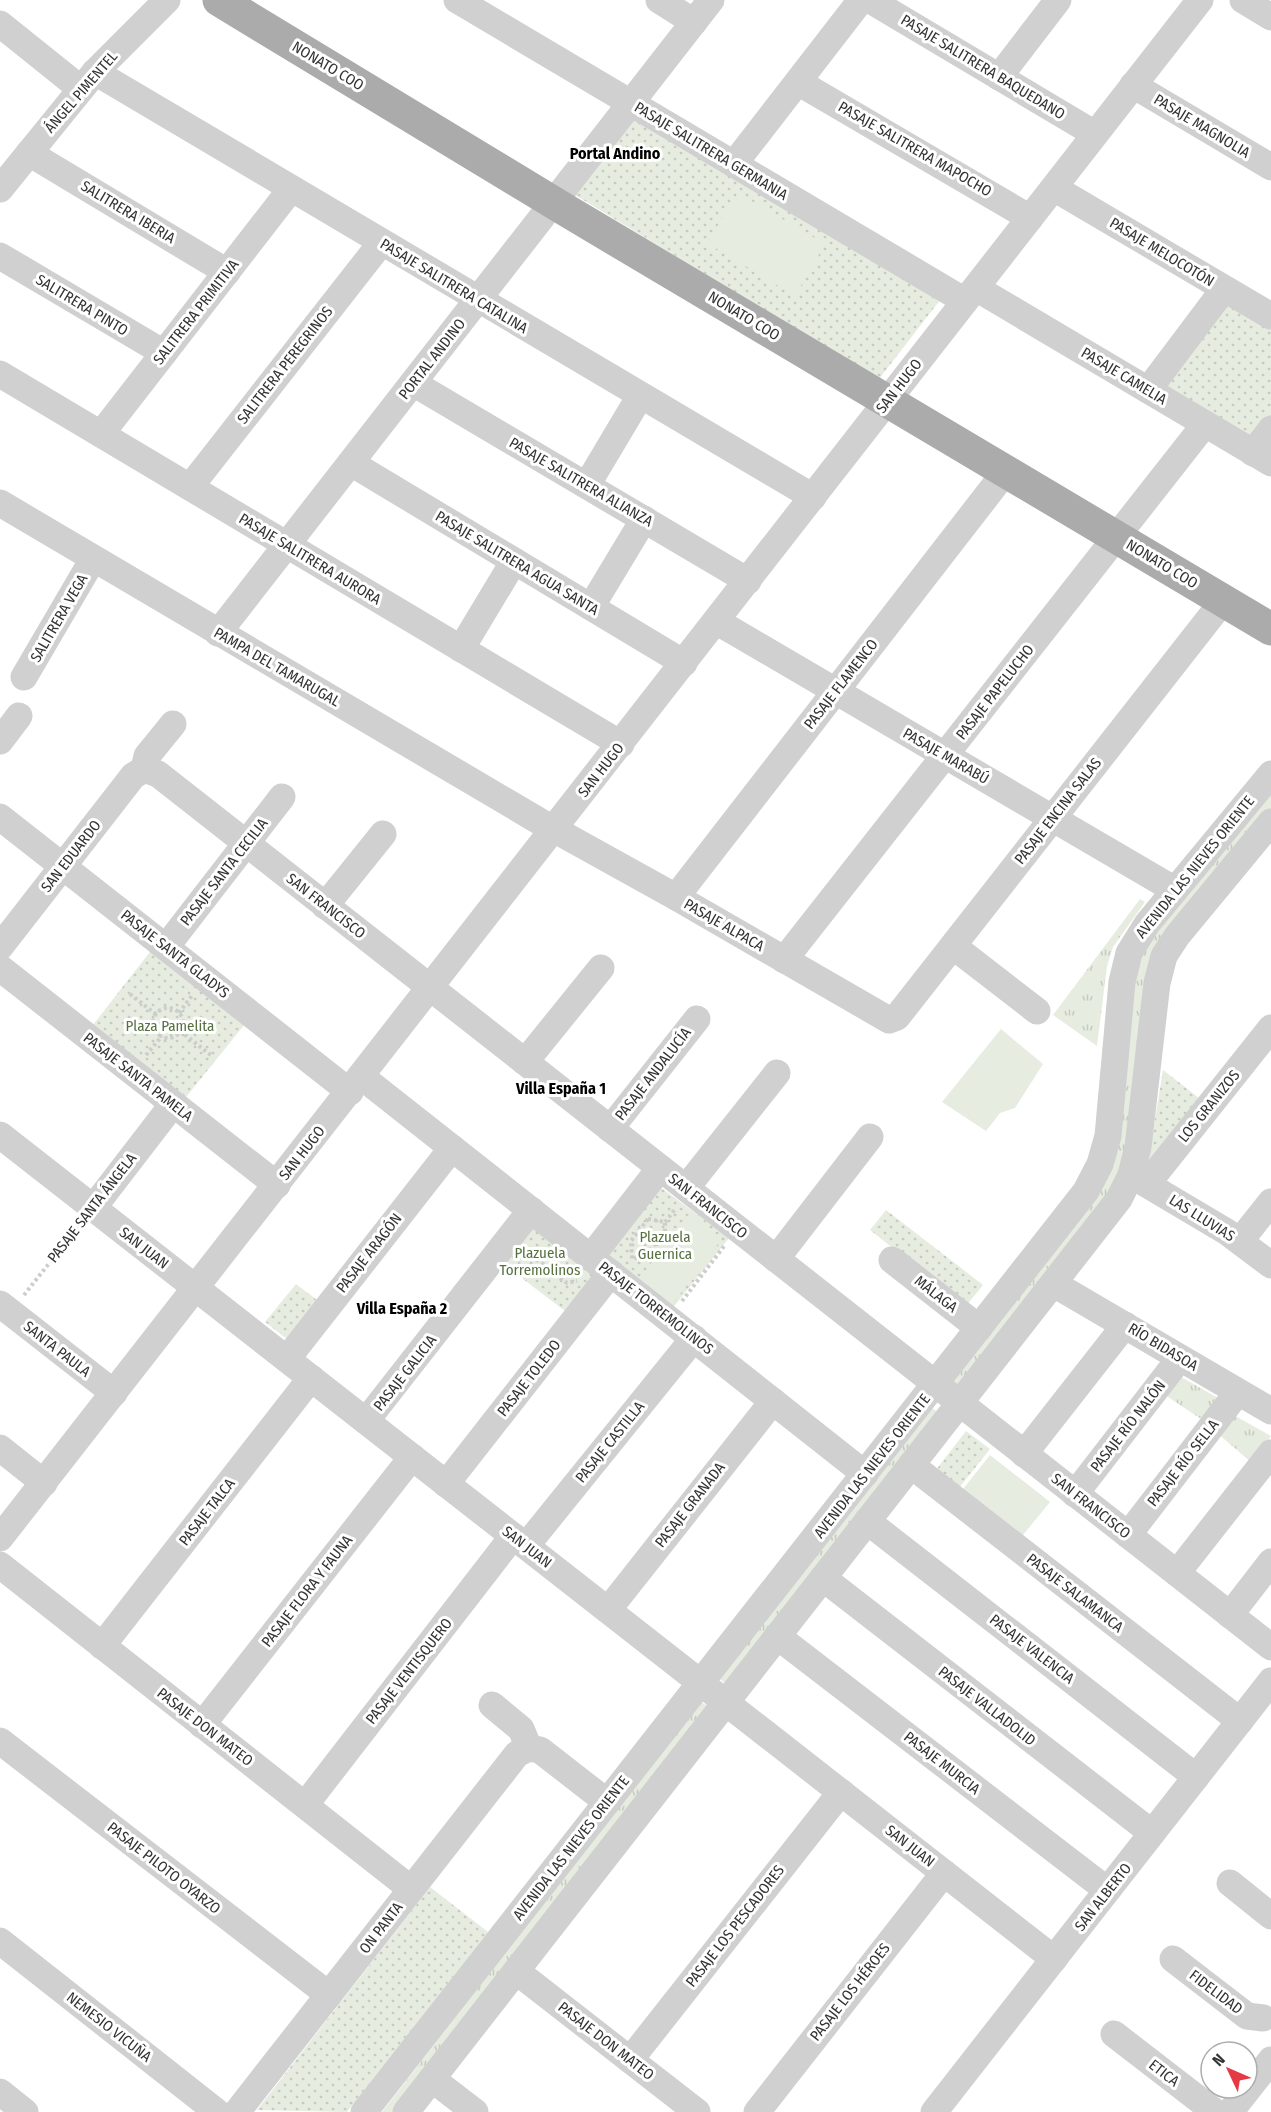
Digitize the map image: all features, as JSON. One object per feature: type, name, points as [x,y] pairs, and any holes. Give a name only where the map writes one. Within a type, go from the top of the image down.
[{"type":"main road","name":"NONATO COO","points":[[219,0],[554,203],[1271,629]]},
{"type":"street","name":"ÁNGEL PIMENTEL","points":[[3,178],[29,153],[88,81],[167,0]]},
{"type":"street","name":"PASAJE SALITRERA GERMANIA","points":[[457,0],[734,164],[971,294]]},
{"type":"street","points":[[659,0],[694,22]]},
{"type":"street","name":"PORTAL ANDINO","points":[[218,633],[711,0]]},
{"type":"street","points":[[734,164],[861,0]]},
{"type":"street","name":"PASAJE SALITRERA BAQUEDANO","points":[[870,0],[1095,134]]},
{"type":"street","points":[[999,77],[1058,0]]},
{"type":"street","name":"SAN HUGO","points":[[0,1538],[431,989],[1200,0]]},
{"type":"street","points":[[1242,0],[1271,17]]},
{"type":"street","name":"PASAJE SALITRERA CATALINA","points":[[0,24],[88,81],[291,189],[477,301],[813,497]]},
{"type":"street","name":"PASAJE SALITRERA MAPOCHO","points":[[798,82],[1030,218]]},
{"type":"street","name":"PASAJE MAGNOLIA","points":[[1133,85],[1271,167]]},
{"type":"street","name":"SALITRERA IBERIA","points":[[29,153],[227,272]]},
{"type":"street","name":"PASAJE MELOCOTÓN","points":[[1054,188],[1271,316]]},
{"type":"street","name":"SALITRERA PRIMITIVA","points":[[101,435],[291,189]]},
{"type":"street","name":"SALITRERA PEREGRINOS","points":[[190,488],[381,243]]},
{"type":"street","name":"SALITRERA PINTO","points":[[0,256],[164,353]]},
{"type":"street","points":[[1148,390],[1224,289]]},
{"type":"street","name":"PASAJE CAMELIA","points":[[971,294],[1148,390],[1262,458]]},
{"type":"street","name":"PASAJE SALITRERA AURORA","points":[[0,374],[621,744]]},
{"type":"street","name":"PASAJE SALITRERA ALIANZA","points":[[413,383],[748,581]]},
{"type":"street","points":[[587,485],[640,396]]},
{"type":"street","name":"PASAJE PAPELUCHO","points":[[784,960],[1205,424]]},
{"type":"street","points":[[1262,458],[1271,429]]},
{"type":"street","name":"PASAJE SALITRERA AGUA SANTA","points":[[351,463],[684,663]]},
{"type":"street","name":"PASAJE FLAMENCO","points":[[676,897],[1006,471]]},
{"type":"street","name":"PAMPA DEL TAMARUGAL","points":[[2,509],[93,559],[554,830]]},
{"type":"street","points":[[591,608],[644,519]]},
{"type":"street","name":"SALITRERA VEGA","points":[[24,677],[93,559]]},
{"type":"street","points":[[461,649],[514,561]]},
{"type":"street","name":"PASAJE ENCINA SALAS","points":[[892,1020],[953,946],[1223,601]]},
{"type":"street","name":"PASAJE MARABÚ","points":[[716,621],[1175,890]]},
{"type":"street","points":[[0,741],[19,716]]},
{"type":"street","points":[[144,770],[147,756],[173,724]]},
{"type":"street","name":"SAN FRANCISCO","points":[[144,770],[154,771],[1271,1647]]},
{"type":"street","name":"SAN EDUARDO","points":[[0,947],[133,776],[144,770]]},
{"type":"street","name":"AVENIDA LAS NIEVES ORIENTE","points":[[364,2112],[1086,1191],[1100,1164],[1108,1136],[1124,967],[1140,933],[1271,774]]},
{"type":"street","name":"PASAJE SANTA CECILIA","points":[[166,947],[282,797]]},
{"type":"street","name":"PASAJE SANTA GLADYS","points":[[0,817],[166,947],[356,1084]]},
{"type":"street","name":"AVENIDA LAS NIEVES ORIENTE","points":[[406,2112],[1119,1199],[1139,1180],[1138,1147],[1157,983],[1164,956],[1177,936],[1271,822]]},
{"type":"street","name":"PASAJE ALPACA","points":[[554,830],[892,1020]]},
{"type":"street","points":[[325,906],[383,834]]},
{"type":"street","points":[[953,946],[1037,1011]]},
{"type":"street","name":"PASAJE SANTA PAMELA","points":[[0,968],[277,1185]]},
{"type":"street","points":[[525,1062],[601,968]]},
{"type":"street","name":"PASAJE ANDALUCÍA","points":[[610,1129],[697,1019]]},
{"type":"street","name":"LOS GRANIZOS","points":[[1139,1180],[1271,1028]]},
{"type":"street","points":[[686,1188],[777,1072]]},
{"type":"street","name":"PASAJE TORREMOLINOS","points":[[356,1084],[452,1148],[865,1474]]},
{"type":"street","name":"PASAJE SANTA ÁNGELA","points":[[93,1208],[173,1104]]},
{"type":"street","name":"SAN JUAN","points":[[0,1136],[1054,1959]]},
{"type":"street","points":[[776,1259],[870,1137]]},
{"type":"street","name":"PASAJE ARAGÓN","points":[[286,1359],[452,1148]]},
{"type":"street","name":"PASAJE TOLEDO","points":[[446,1484],[601,1265],[660,1168]]},
{"type":"street","name":"LAS LLUVIAS","points":[[1139,1180],[1240,1241],[1271,1265]]},
{"type":"street","points":[[1240,1241],[1271,1202]]},
{"type":"street","name":"PASAJE GALICIA","points":[[366,1422],[531,1210]]},
{"type":"street","name":"MÁLAGA","points":[[892,1260],[979,1328]]},
{"type":"street","name":"RÍO BIDASOA","points":[[1054,1284],[1271,1411]]},
{"type":"street","name":"SANTA PAULA","points":[[5,1308],[114,1393]]},
{"type":"street","points":[[1024,1454],[1125,1325]]},
{"type":"street","name":"PASAJE CASTILLA","points":[[520,1541],[694,1338]]},
{"type":"street","name":"PASAJE RÍO NALÓN","points":[[1075,1494],[1180,1358]]},
{"type":"street","name":"PASAJE TALCA","points":[[102,1646],[311,1378]]},
{"type":"street","name":"PASAJE RÍO SELLA","points":[[1128,1535],[1238,1392]]},
{"type":"street","name":"PASAJE GRANADA","points":[[608,1610],[773,1401]]},
{"type":"street","points":[[0,1448],[44,1483]]},
{"type":"street","points":[[1177,1574],[1271,1453]]},
{"type":"street","name":"PASAJE FLORA Y FAUNA","points":[[202,1725],[412,1457]]},
{"type":"street","name":"PASAJE SALAMANCA","points":[[911,1465],[1240,1721]]},
{"type":"street","name":"PASAJE VALENCIA","points":[[867,1521],[1196,1777]]},
{"type":"street","name":"PASAJE VENTISQUERO","points":[[305,1805],[520,1541]]},
{"type":"street","points":[[1230,1615],[1271,1562]]},
{"type":"street","name":"PASAJE DON MATEO","points":[[0,1566],[411,1889]]},
{"type":"street","name":"PASAJE VALLADOLID","points":[[822,1578],[1152,1833]]},
{"type":"street","name":"PASAJE MURCIA","points":[[777,1636],[1107,1890]]},
{"type":"street","name":"SAN ALBERTO","points":[[934,2112],[1271,1681]]},
{"type":"street","points":[[492,1705],[521,1729],[529,1748],[540,1750],[607,1802]]},
{"type":"street","name":"PASAJE PILOTO OYARZO","points":[[0,1741],[329,1995]]},
{"type":"street","name":"ON PANTA","points":[[237,2112],[517,1754],[529,1748]]},
{"type":"street","name":"PASAJE LOS PESCADORES","points":[[630,2060],[841,1792]]},
{"type":"street","name":"PASAJE LOS HÉROES","points":[[757,2112],[944,1873]]},
{"type":"street","points":[[1230,1883],[1271,1916]]},
{"type":"street","name":"NEMESIO VICUÑA","points":[[0,1941],[217,2112]]},
{"type":"street","name":"FIDELIDAD","points":[[1173,1959],[1247,2016],[1268,2016]]},
{"type":"street","name":"PASAJE DON MATEO","points":[[516,1971],[697,2112]]},
{"type":"street","name":"ETICA","points":[[1114,2034],[1215,2112]]},
{"type":"street","points":[[1230,2112],[1271,2060]]},
{"type":"street","points":[[432,2079],[474,2112]]},
{"type":"street","points":[[0,2092],[25,2112]]},
{"type":"path","points":[[130,994],[157,1015]]},
{"type":"path","points":[[168,1008],[177,1011],[183,1019],[180,1032],[171,1038],[158,1034],[154,1025],[157,1015],[168,1008]]},
{"type":"path","points":[[180,1032],[212,1056]]},
{"type":"path","name":"PASAJE SANTA ÁNGELA","points":[[5,1308],[93,1208]]},
{"type":"path","points":[[648,1219],[665,1222],[665,1231],[647,1254],[632,1259],[631,1241],[648,1219]]},
{"type":"path","points":[[668,1318],[737,1229]]},
{"type":"path","points":[[510,1238],[567,1283],[601,1265]]},
{"type":"green space","points":[[636,115],[944,295],[879,379],[575,195]]},
{"type":"green space","points":[[738,193],[825,244],[795,296],[707,243]]},
{"type":"green space","points":[[1221,303],[1271,324],[1271,417],[1255,438],[1159,387]]},
{"type":"green space","points":[[1271,787],[1271,809],[1157,945],[1125,1170],[960,1387],[951,1380],[1095,1191],[1138,952]]},
{"type":"green space","points":[[1140,899],[1145,902],[1113,947],[1107,966],[1097,1046],[1053,1015]]},
{"type":"green space","name":"Plaza Pamelita","points":[[153,948],[249,1019],[182,1102],[89,1030]]},
{"type":"green space","points":[[1001,1029],[1043,1064],[1015,1108],[1000,1113],[986,1131],[942,1102]]},
{"type":"green space","points":[[1163,1070],[1204,1102],[1146,1175]]},
{"type":"green space","name":"Plazuela Guernica","points":[[656,1184],[729,1238],[671,1310],[604,1252]]},
{"type":"green space","points":[[886,1210],[983,1285],[962,1311],[912,1263],[870,1230]]},
{"type":"green space","points":[[688,1215],[721,1240],[671,1306],[638,1280]]},
{"type":"green space","name":"Plazuela Torremolinos","points":[[532,1225],[600,1277],[569,1314],[502,1263]]},
{"type":"green space","points":[[296,1284],[321,1303],[291,1342],[265,1322]]},
{"type":"green space","points":[[1176,1374],[1218,1398],[1201,1419],[1162,1393]]},
{"type":"green space","points":[[930,1407],[940,1413],[728,1685],[718,1678]]},
{"type":"green space","points":[[1230,1413],[1271,1436],[1252,1463],[1216,1432]]},
{"type":"green space","points":[[966,1431],[990,1449],[955,1493],[932,1475]]},
{"type":"green space","points":[[990,1455],[1050,1502],[1018,1541],[959,1494]]},
{"type":"green space","points":[[700,1701],[710,1708],[396,2112],[382,2112]]},
{"type":"green space","points":[[430,1887],[488,1932],[347,2112],[257,2110]]},
{"type":"district","name":"Portal Andino","points":[[615,153]]},
{"type":"district","name":"Villa España 1","points":[[561,1088]]},
{"type":"district","name":"Villa España 2","points":[[402,1308]]}]
